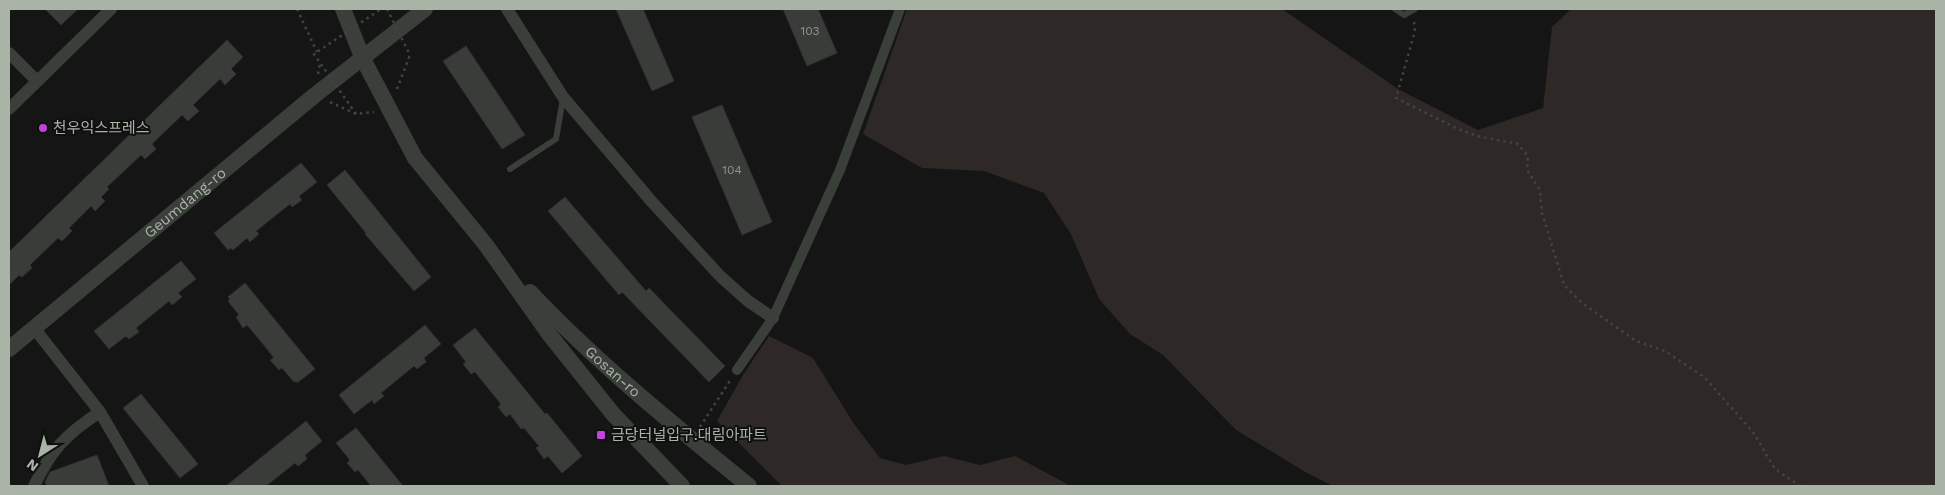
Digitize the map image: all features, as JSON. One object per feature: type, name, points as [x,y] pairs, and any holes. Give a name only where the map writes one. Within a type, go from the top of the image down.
[{"type":"street","points":[[9,109],[111,9]]},
{"type":"street","name":"Gosan-ro","points":[[343,9],[363,59],[414,158],[486,245],[560,324],[623,381],[750,486]]},
{"type":"street","points":[[507,9],[563,97],[652,202],[720,276],[748,301],[773,318]]},
{"type":"street","points":[[736,370],[773,318],[840,170],[900,9]]},
{"type":"street","name":"Geumdang-ro","points":[[9,349],[315,95],[363,59],[416,12]]},
{"type":"street","points":[[9,53],[37,81]]},
{"type":"street","name":"Gosan-ro","points":[[486,245],[549,334],[613,414],[682,486]]},
{"type":"street","points":[[34,328],[100,412],[144,486]]},
{"type":"street","points":[[34,486],[52,450],[79,426],[100,412]]},
{"type":"lane","points":[[1395,9],[1404,15],[1414,10]]},
{"type":"lane","points":[[510,168],[556,139],[563,97]]},
{"type":"path","points":[[297,9],[317,52]]},
{"type":"path","points":[[315,95],[356,114],[314,54],[381,9]]},
{"type":"path","points":[[387,9],[410,55],[389,111]]},
{"type":"path","points":[[1414,10],[1415,31],[1396,98],[1458,129],[1477,136],[1518,144],[1528,156],[1526,170],[1540,190],[1542,213],[1564,285],[1582,303],[1636,341],[1665,351],[1704,377],[1753,432],[1775,470],[1800,486]]},
{"type":"path","points":[[692,439],[736,370]]},
{"type":"shaded area","points":[[907,9],[1282,9],[1398,89],[1478,130],[1543,108],[1552,27],[1571,9],[1936,9],[1936,486],[1333,486],[1307,473],[1236,430],[1163,355],[1130,334],[1099,299],[1071,234],[1044,193],[984,171],[922,168],[863,134]]},
{"type":"shaded area","points":[[769,336],[813,358],[854,424],[880,458],[906,465],[944,456],[980,465],[1015,456],[1071,486],[782,486],[717,421],[743,375]]},
{"type":"building","points":[[45,9],[78,9],[61,25]]},
{"type":"building","points":[[616,9],[643,9],[674,81],[652,91]]},
{"type":"building","points":[[783,9],[818,9],[837,53],[807,66]]},
{"type":"building","points":[[227,40],[243,57],[231,69],[236,74],[225,85],[220,79],[193,105],[199,111],[188,121],[182,115],[152,144],[156,149],[145,159],[141,155],[107,187],[109,189],[101,197],[105,201],[95,211],[91,206],[69,228],[72,231],[62,241],[58,238],[30,265],[32,268],[22,277],[19,275],[9,285],[9,252]]},
{"type":"building","points":[[466,46],[525,135],[502,149],[443,61]]},
{"type":"building","points":[[722,105],[772,222],[742,235],[692,117]]},
{"type":"building","points":[[301,163],[317,182],[299,196],[302,200],[292,207],[290,204],[256,231],[259,234],[250,242],[247,238],[233,250],[231,248],[228,250],[214,233]]},
{"type":"building","points":[[345,170],[431,277],[414,291],[365,234],[327,185]]},
{"type":"building","points":[[565,197],[646,291],[649,288],[725,366],[709,382],[622,292],[619,295],[548,211]]},
{"type":"building","points":[[181,261],[196,279],[178,293],[182,297],[172,305],[169,301],[136,328],[139,332],[129,339],[126,336],[109,349],[94,331]]},
{"type":"building","points":[[245,283],[315,369],[297,383],[282,368],[279,370],[270,360],[274,358],[263,344],[247,325],[243,328],[236,317],[239,315],[228,301],[230,299],[228,297]]},
{"type":"building","points":[[425,325],[441,344],[424,358],[426,362],[417,369],[414,366],[381,393],[384,396],[374,404],[372,400],[354,414],[339,395]]},
{"type":"building","points":[[475,328],[582,456],[562,473],[548,456],[544,459],[536,448],[539,446],[524,428],[521,429],[510,414],[506,417],[498,407],[501,404],[475,372],[471,374],[463,364],[466,362],[453,345]]},
{"type":"building","points":[[141,394],[198,464],[180,478],[123,408]]},
{"type":"building","points":[[306,421],[322,441],[305,455],[307,459],[298,466],[295,463],[266,486],[226,486]]},
{"type":"building","points":[[356,428],[403,486],[371,486],[358,470],[355,472],[347,463],[350,460],[336,443]]},
{"type":"building","points":[[97,455],[109,486],[47,486],[45,482],[50,472]]},
{"type":"place","name":"천우익스프레스","points":[[43,128]]},
{"type":"place","name":"금당터널입구.대림아파트","points":[[601,435]]}]
